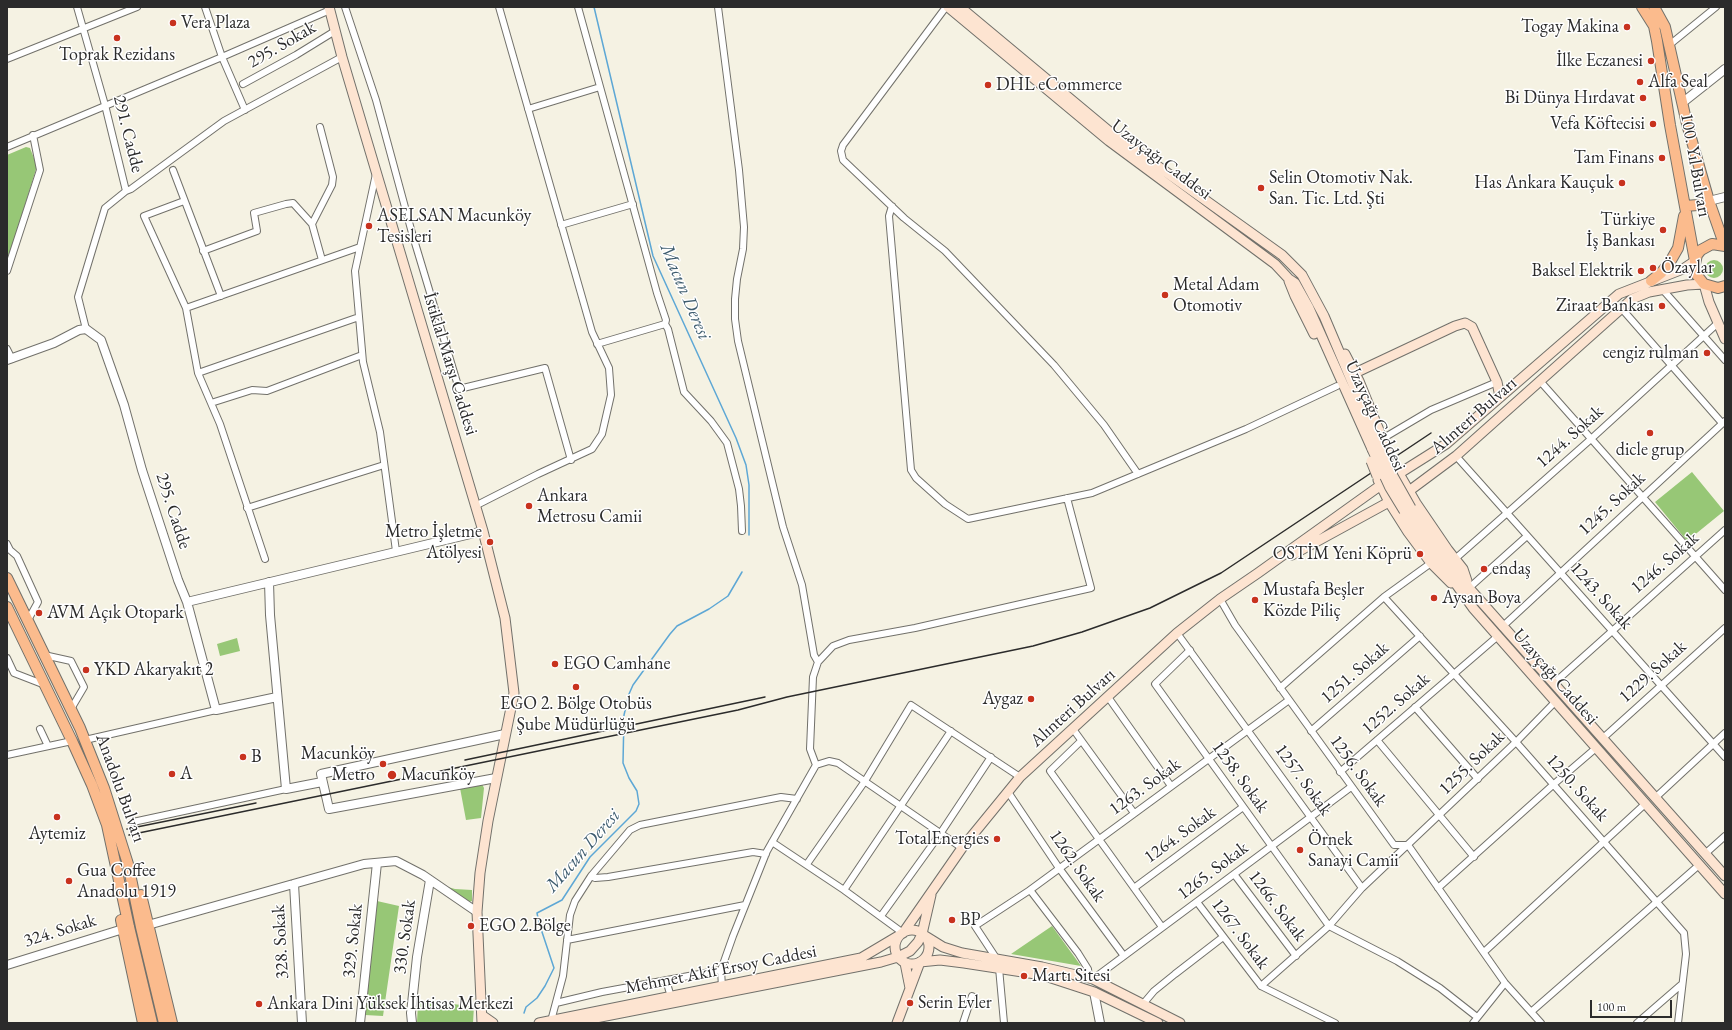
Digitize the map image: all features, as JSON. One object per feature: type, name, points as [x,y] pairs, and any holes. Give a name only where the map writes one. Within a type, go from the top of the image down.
[{"type":"main road","name":"Uzayçağı Caddesi","points":[[947,7],[1109,141],[1276,264],[1289,279],[1295,282],[1380,447]]},
{"type":"main road","name":"Uzayçağı Caddesi","points":[[960,7],[1110,132],[1282,255],[1302,275],[1324,316],[1407,509],[1498,636],[1725,894]]},
{"type":"main road","name":"100. Yıl Bulvarı","points":[[1642,7],[1654,26],[1696,274],[1704,284]]},
{"type":"main road","name":"100. Yıl Bulvarı","points":[[1654,7],[1664,27],[1682,103],[1709,201],[1725,245]]},
{"type":"main road","name":"İstiklal Marşı Caddesi","points":[[330,9],[342,57],[483,531],[505,618],[514,685],[483,846],[477,912],[488,1022]]},
{"type":"main road","points":[[1651,281],[1661,273],[1670,262],[1678,248],[1685,206],[1698,205],[1709,201]]},
{"type":"main road","points":[[1695,261],[1697,255],[1706,246],[1719,244],[1725,245]]},
{"type":"main road","name":"Alınteri Bulvarı","points":[[903,933],[962,848],[1020,777],[1177,633],[1220,599],[1380,485],[1446,444],[1619,294],[1683,269],[1695,261]]},
{"type":"main road","points":[[1289,279],[1294,296],[1311,327],[1371,461],[1380,485],[1389,502],[1431,563],[1442,576],[1465,590]]},
{"type":"main road","points":[[1704,284],[1718,288],[1725,286]]},
{"type":"main road","points":[[1704,284],[1709,302],[1725,339]]},
{"type":"main road","name":"Alınteri Bulvarı","points":[[1258,573],[1409,491],[1456,456],[1632,299],[1649,292],[1687,285],[1704,284]]},
{"type":"main road","points":[[1324,316],[1355,374],[1380,447],[1394,465],[1409,491],[1444,544],[1463,569],[1465,590]]},
{"type":"main road","name":"Uzayçağı Caddesi","points":[[1355,374],[1455,326],[1465,323],[1472,327],[1498,382],[1500,397]]},
{"type":"main road","name":"Uzayçağı Caddesi","points":[[1498,382],[1508,390]]},
{"type":"main road","name":"Anadolu Bulvarı","points":[[7,578],[71,709],[104,788],[121,838],[164,1023]]},
{"type":"main road","name":"Uzayçağı Caddesi","points":[[1465,590],[1502,627],[1725,876]]},
{"type":"main road","name":"Anadolu Bulvarı","points":[[7,607],[72,741],[92,785],[107,825],[110,844],[152,1023]]},
{"type":"main road","points":[[121,838],[136,879],[172,1023]]},
{"type":"main road","points":[[110,844],[108,851],[143,1023]]},
{"type":"main road","name":"Alınteri Bulvarı","points":[[922,934],[933,890]]},
{"type":"main road","points":[[965,958],[913,930],[903,933],[895,944],[896,953],[902,960],[910,964],[965,958],[999,964],[1042,975],[1094,992],[1158,1023]]},
{"type":"main road","name":"Mehmet Akif Ersoy Caddesi","points":[[539,1023],[861,958],[903,933]]},
{"type":"main road","points":[[897,1023],[920,962],[928,954],[929,948],[926,938],[922,934]]},
{"type":"main road","name":"Mehmet Akif Ersoy Caddesi","points":[[570,1023],[881,962],[902,960],[918,942],[922,934]]},
{"type":"main road","points":[[902,960],[910,988]]},
{"type":"main road","points":[[999,964],[1042,967],[1091,979],[1180,1023]]},
{"type":"main road","points":[[1091,979],[1094,992]]},
{"type":"street","name":"291. Cadde","points":[[77,7],[105,105],[126,191],[105,208],[78,297],[86,329]]},
{"type":"street","points":[[7,59],[136,7]]},
{"type":"street","points":[[205,7],[222,57],[245,110]]},
{"type":"street","points":[[345,7],[376,100],[412,233],[459,389],[545,368],[571,460]]},
{"type":"street","points":[[475,506],[538,474],[592,450],[602,434],[611,394],[609,368],[597,344],[561,225],[499,7]]},
{"type":"street","points":[[578,7],[666,320],[665,324],[668,329],[684,392],[711,421],[727,443],[740,494],[742,531]]},
{"type":"street","points":[[718,7],[739,170],[744,227],[743,249],[736,294],[735,319],[737,334],[783,527],[802,585],[814,655],[818,662]]},
{"type":"street","points":[[947,7],[842,148],[842,157],[844,162],[892,206],[945,251],[1054,365],[1104,425],[1138,474]]},
{"type":"street","points":[[1668,46],[1716,7]]},
{"type":"street","points":[[7,147],[222,57],[330,9]]},
{"type":"street","name":"295. Sokak","points":[[243,84],[336,31]]},
{"type":"street","points":[[126,191],[131,189],[224,121],[342,57]]},
{"type":"street","points":[[1682,103],[1725,69]]},
{"type":"street","points":[[528,109],[600,87]]},
{"type":"street","points":[[312,224],[333,182],[334,177],[320,127]]},
{"type":"street","points":[[7,271],[40,170],[33,135]]},
{"type":"street","points":[[173,170],[221,296]]},
{"type":"street","points":[[376,172],[355,271],[362,354],[380,432],[396,551]]},
{"type":"street","points":[[1709,201],[1725,197]]},
{"type":"street","points":[[184,201],[144,216],[186,308],[198,373],[220,424],[265,559]]},
{"type":"street","points":[[203,251],[257,231],[254,213],[286,204],[293,204],[312,224],[322,260]]},
{"type":"street","points":[[561,225],[633,204]]},
{"type":"street","points":[[892,206],[889,216],[910,466],[914,476],[945,504],[968,519],[1092,493],[1246,429],[1337,386]]},
{"type":"street","points":[[186,308],[360,247]]},
{"type":"street","points":[[1663,290],[1725,360]]},
{"type":"street","points":[[1622,309],[1724,422]]},
{"type":"street","points":[[198,373],[359,317]]},
{"type":"street","name":"1244. Sokak","points":[[1456,559],[1591,439],[1718,322]]},
{"type":"street","points":[[597,344],[665,324]]},
{"type":"street","points":[[7,349],[9,360],[54,343],[78,330],[86,329]]},
{"type":"street","name":"295. Cadde","points":[[86,329],[101,340],[124,405],[178,580],[187,602],[216,710]]},
{"type":"street","points":[[211,402],[252,390],[267,391],[362,354]]},
{"type":"street","points":[[1540,381],[1725,590]]},
{"type":"street","points":[[1380,447],[1431,410],[1498,382]]},
{"type":"street","name":"1245. Sokak","points":[[1502,627],[1724,422]]},
{"type":"street","name":"1243. Sokak","points":[[1456,456],[1725,757]]},
{"type":"street","points":[[247,508],[384,465]]},
{"type":"street","points":[[816,765],[810,749],[813,677],[818,662],[833,646],[849,640],[915,628],[1091,588],[1067,498]]},
{"type":"street","name":"1246. Sokak","points":[[1553,684],[1725,530]]},
{"type":"street","points":[[187,602],[483,531]]},
{"type":"street","points":[[1465,590],[1527,536]]},
{"type":"street","points":[[7,544],[10,550],[17,556],[38,602],[28,620]]},
{"type":"street","points":[[1280,688],[1384,597],[1431,563]]},
{"type":"street","points":[[269,582],[276,698],[286,789]]},
{"type":"street","name":"1250. Sokak","points":[[1384,597],[1554,784],[1684,932],[1686,954],[1678,1023]]},
{"type":"street","name":"1256. Sokak","points":[[1220,599],[1235,625],[1394,845],[1408,846]]},
{"type":"street","name":"1229. Sokak","points":[[1602,739],[1725,628]]},
{"type":"street","name":"1257. Sokak","points":[[1177,633],[1362,888]]},
{"type":"street","name":"1251. Sokak","points":[[1311,732],[1420,636]]},
{"type":"street","name":"1252. Sokak","points":[[1340,772],[1498,636]]},
{"type":"street","name":"1258. Sokak","points":[[1190,650],[1155,684],[1329,926]]},
{"type":"street","points":[[44,655],[71,661],[78,674],[84,688],[71,709]]},
{"type":"street","points":[[7,658],[14,673],[45,685]]},
{"type":"street","points":[[1108,697],[1171,786]]},
{"type":"street","points":[[85,740],[276,698]]},
{"type":"street","name":"1263. Sokak","points":[[999,964],[975,926],[1030,890],[1289,700]]},
{"type":"street","name":"1255. Sokak","points":[[1362,888],[1478,779],[1555,702]]},
{"type":"street","points":[[807,864],[865,781],[911,705],[1020,777]]},
{"type":"street","points":[[1415,707],[1478,779]]},
{"type":"street","points":[[40,729],[48,746]]},
{"type":"street","points":[[1072,729],[1134,813]]},
{"type":"street","points":[[844,890],[951,731]]},
{"type":"street","points":[[1655,798],[1725,733]]},
{"type":"street","points":[[496,778],[329,809],[320,774],[505,734]]},
{"type":"street","points":[[1377,740],[1474,857]]},
{"type":"street","points":[[7,755],[72,741]]},
{"type":"street","points":[[1082,741],[1050,771],[1098,840],[1162,927]]},
{"type":"street","points":[[1438,888],[1596,748]]},
{"type":"street","points":[[881,916],[940,834],[991,757]]},
{"type":"street","points":[[722,986],[721,970],[766,854],[816,765],[829,761],[838,763],[962,848]]},
{"type":"street","points":[[134,822],[322,782]]},
{"type":"street","name":"1265. Sokak","points":[[1091,979],[1351,787]]},
{"type":"street","name":"1262. Sokak","points":[[1008,792],[1059,868],[1124,956]]},
{"type":"street","points":[[551,1021],[563,976],[572,908],[578,895],[591,876],[628,832],[636,826],[781,797],[797,799]]},
{"type":"street","points":[[1484,952],[1645,804]]},
{"type":"street","name":"1264. Sokak","points":[[1134,888],[1243,807]]},
{"type":"street","points":[[1706,853],[1725,836]]},
{"type":"street","points":[[772,842],[807,864],[903,933]]},
{"type":"street","points":[[1408,846],[1505,983],[1541,1023]]},
{"type":"street","points":[[591,876],[595,878],[608,877],[754,852],[766,854]]},
{"type":"street","points":[[148,925],[364,864],[396,861],[430,880],[477,912]]},
{"type":"street","name":"329. Sokak","points":[[360,1023],[377,863]]},
{"type":"street","points":[[1531,1012],[1699,865]]},
{"type":"street","name":"1266. Sokak","points":[[1234,874],[1296,956]]},
{"type":"street","name":"330. Sokak","points":[[412,1023],[411,1013],[417,957],[430,880]]},
{"type":"street","name":"328. Sokak","points":[[294,884],[302,1023]]},
{"type":"street","points":[[1296,956],[1329,926],[1362,888]]},
{"type":"street","points":[[1030,890],[1078,953],[1088,969],[1091,979]]},
{"type":"street","name":"1267. Sokak","points":[[1197,902],[1261,986],[1296,956]]},
{"type":"street","points":[[567,940],[745,905]]},
{"type":"street","points":[[1329,926],[1398,961],[1440,988],[1478,1017]]},
{"type":"street","name":"324. Sokak","points":[[7,965],[123,929]]},
{"type":"street","points":[[1143,1004],[1154,991],[1224,937]]},
{"type":"street","points":[[999,964],[1004,1023]]},
{"type":"street","points":[[556,1003],[602,992],[721,970]]},
{"type":"street","points":[[666,980],[671,997]]},
{"type":"street","points":[[1473,1023],[1505,983]]},
{"type":"street","points":[[1637,1023],[1682,984]]},
{"type":"street","points":[[1261,986],[1335,1023]]},
{"type":"street","points":[[1094,992],[1100,1023]]},
{"type":"street","points":[[963,1023],[972,996]]},
{"type":"green space","points":[[26,147],[30,148],[37,166],[10,253],[7,256],[7,155]]},
{"type":"green space","points":[[1710,260],[1718,260],[1723,265],[1721,276],[1718,278],[1710,278],[1705,273],[1705,265]]},
{"type":"green space","points":[[1692,472],[1724,511],[1687,541],[1655,502]]},
{"type":"green space","points":[[237,638],[240,651],[220,656],[217,644]]},
{"type":"green space","points":[[482,784],[484,788],[481,818],[466,820],[460,788]]},
{"type":"green space","points":[[444,886],[455,889],[472,890],[472,901],[469,902]]},
{"type":"green space","points":[[377,901],[399,906],[383,1016],[365,1015]]},
{"type":"green space","points":[[1052,926],[1081,966],[1011,954]]},
{"type":"green space","points":[[418,1001],[474,1006],[473,1023],[417,1023]]},
{"type":"waterway","name":"Macun Deresi","points":[[594,7],[653,256],[736,438],[746,465],[749,485],[749,535]]},
{"type":"waterway","name":"Macun Deresi","points":[[524,1013],[526,1007],[537,998],[554,968],[537,913],[562,900],[590,857],[636,811],[639,804],[637,791],[629,778],[623,763],[624,715],[629,694],[633,685],[677,626],[709,609],[728,596],[742,572]]},
{"type":"railway","points":[[129,835],[738,710],[787,697],[1033,646],[1082,632],[1150,608],[1221,573],[1431,433]]},
{"type":"railway","points":[[465,760],[765,697]]},
{"type":"railway","points":[[127,829],[256,803]]},
{"type":"place","name":"Vera Plaza","points":[[173,23]]},
{"type":"place","name":"Togay Makina","points":[[1627,27]]},
{"type":"place","name":"Toprak Rezidans","points":[[117,38]]},
{"type":"place","name":"İlke Eczanesi","points":[[1651,61]]},
{"type":"place","name":"Alfa Seal","points":[[1640,82]]},
{"type":"place","name":"DHL eCommerce","points":[[988,85]]},
{"type":"place","name":"Bi Dünya Hırdavat","points":[[1643,98]]},
{"type":"place","name":"Vefa Köftecisi","points":[[1653,124]]},
{"type":"place","name":"Tam Finans","points":[[1662,158]]},
{"type":"place","name":"Has Ankara Kauçuk","points":[[1622,183]]},
{"type":"place","name":"Selin Otomotiv Nak. San. Tic. Ltd. Şti","points":[[1261,188]]},
{"type":"place","name":"ASELSAN Macunköy Tesisleri","points":[[369,226]]},
{"type":"place","name":"Türkiye İş Bankası","points":[[1663,230]]},
{"type":"place","name":"Özaylar","points":[[1653,268]]},
{"type":"place","name":"Baksel Elektrik","points":[[1641,271]]},
{"type":"place","name":"Metal Adam Otomotiv","points":[[1165,295]]},
{"type":"place","name":"Ziraat Bankası","points":[[1662,306]]},
{"type":"place","name":"cengiz rulman","points":[[1707,353]]},
{"type":"place","name":"dicle grup","points":[[1650,433]]},
{"type":"place","name":"Ankara Metrosu Camii","points":[[529,506]]},
{"type":"place","name":"Metro İşletme Atölyesi","points":[[490,542]]},
{"type":"place","name":"OSTİM Yeni Köprü","points":[[1420,554]]},
{"type":"place","name":"endaş","points":[[1484,569]]},
{"type":"place","name":"Aysan Boya","points":[[1434,598]]},
{"type":"place","name":"Mustafa Beşler Közde Piliç","points":[[1255,600]]},
{"type":"place","name":"AVM Açık Otopark","points":[[39,613]]},
{"type":"place","name":"EGO Camhane","points":[[555,664]]},
{"type":"place","name":"YKD Akaryakıt 2","points":[[86,670]]},
{"type":"place","name":"EGO 2. Bölge Otobüs Şube Müdürlüğü","points":[[576,687]]},
{"type":"place","name":"Aygaz","points":[[1031,699]]},
{"type":"place","name":"B","points":[[243,757]]},
{"type":"place","name":"Macunköy Metro","points":[[383,764]]},
{"type":"place","name":"A","points":[[172,774]]},
{"type":"place","name":"Macunköy","points":[[392,775]]},
{"type":"place","name":"Aytemiz","points":[[57,817]]},
{"type":"place","name":"TotalEnergies","points":[[997,839]]},
{"type":"place","name":"Örnek Sanayi Camii","points":[[1300,850]]},
{"type":"place","name":"Gua Coffee Anadolu 1919","points":[[69,881]]},
{"type":"place","name":"BP","points":[[952,920]]},
{"type":"place","name":"EGO 2.Bölge","points":[[471,926]]},
{"type":"place","name":"Martı Sitesi","points":[[1024,976]]},
{"type":"place","name":"Serin Evler","points":[[910,1003]]},
{"type":"place","name":"Ankara Dini Yüksek İhtisas Merkezi","points":[[259,1004]]}]
